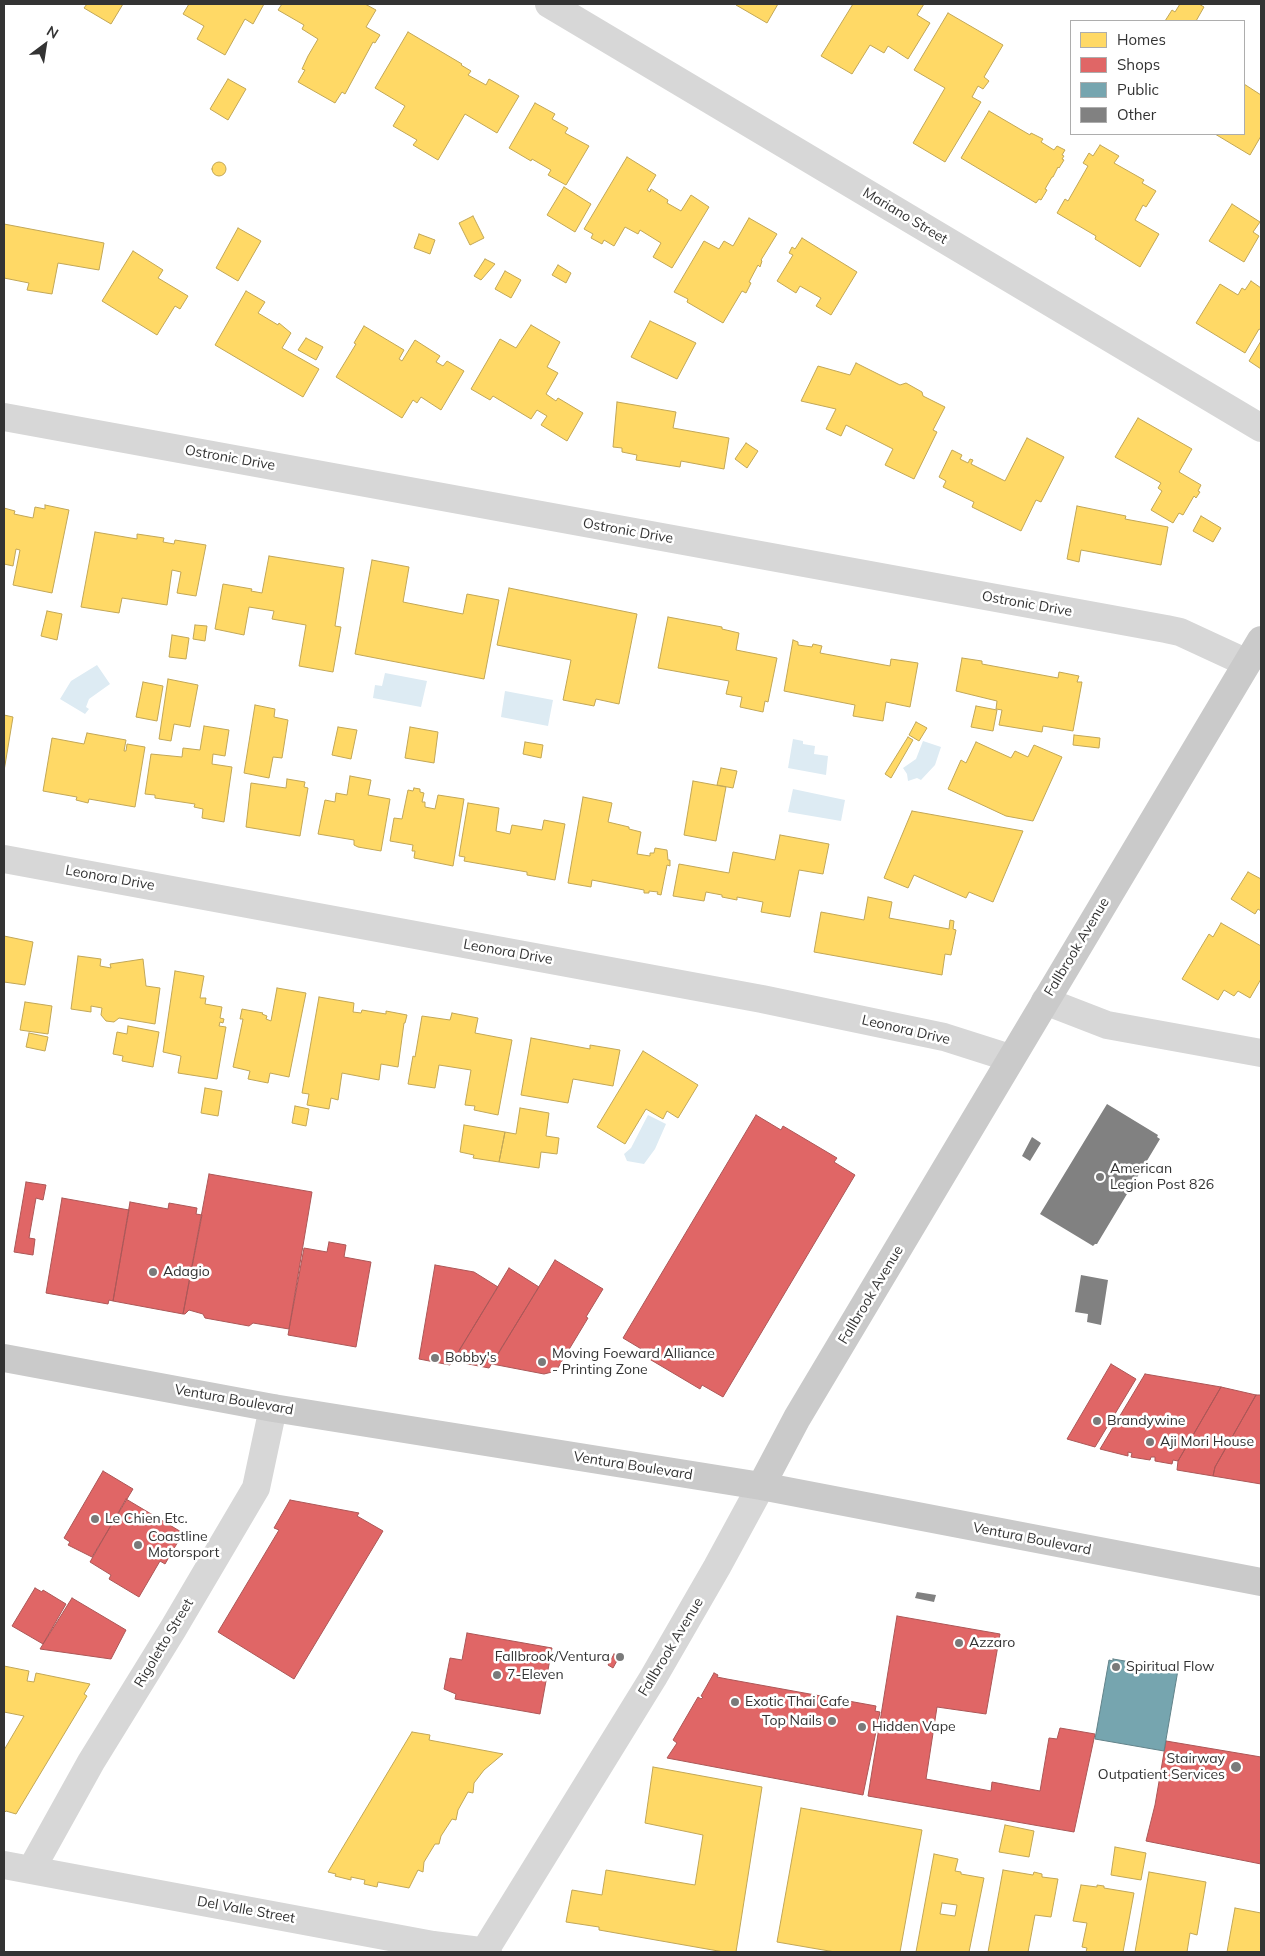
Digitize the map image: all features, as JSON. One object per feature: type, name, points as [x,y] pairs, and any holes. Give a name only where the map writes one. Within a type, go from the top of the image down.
[{"type":"main road","name":"Fallbrook Avenue","points":[[761,1486],[797,1418],[1261,640]]},
{"type":"main road","name":"Ventura Boulevard","points":[[4,1358],[273,1408],[761,1486],[1261,1582]]},
{"type":"street","name":"Mariano Street","points":[[549,4],[1261,428]]},
{"type":"street","name":"Ostronic Drive","points":[[4,417],[1166,629],[1180,632],[1247,664]]},
{"type":"street","name":"Leonora Drive","points":[[4,859],[762,999],[944,1037],[1010,1058]]},
{"type":"street","points":[[1045,1001],[1107,1025],[1261,1053]]},
{"type":"street","name":"Rigoletto Street","points":[[32,1870],[91,1762],[173,1629],[256,1488],[273,1408]]},
{"type":"street","name":"Fallbrook Avenue","points":[[486,1952],[653,1678],[761,1486]]},
{"type":"street","name":"Del Valle Street","points":[[4,1865],[433,1946],[486,1952]]},
{"type":"shaded area","points":[[97,665],[110,684],[89,699],[86,707],[89,709],[85,714],[60,699],[71,681]]},
{"type":"shaded area","points":[[385,673],[427,681],[421,707],[373,698],[375,685],[382,686]]},
{"type":"shaded area","points":[[505,691],[553,700],[548,726],[501,717]]},
{"type":"shaded area","points":[[793,739],[803,741],[803,744],[815,746],[814,754],[828,756],[826,775],[788,768]]},
{"type":"shaded area","points":[[923,741],[941,747],[935,765],[921,780],[917,778],[908,781],[907,774],[903,768],[916,759]]},
{"type":"shaded area","points":[[793,789],[845,800],[841,821],[788,812]]},
{"type":"shaded area","points":[[648,1115],[666,1124],[655,1149],[644,1164],[627,1161],[624,1154],[631,1148]]},
{"type":"building: Homes","points":[[87,4],[123,4],[111,24],[84,8]]},
{"type":"building: Homes","points":[[189,4],[264,4],[253,24],[245,19],[225,55],[197,39],[204,26],[183,14]]},
{"type":"building: Homes","points":[[282,4],[365,4],[376,10],[366,27],[380,35],[375,43],[373,42],[345,94],[342,92],[335,103],[298,82],[305,70],[302,69],[308,56],[318,39],[302,29],[304,25],[278,10]]},
{"type":"building: Homes","points":[[737,4],[778,4],[767,23]]},
{"type":"building: Homes","points":[[853,4],[924,4],[917,15],[930,23],[908,59],[888,46],[884,53],[870,45],[852,74],[821,56]]},
{"type":"building: Homes","points":[[1180,4],[1199,4],[1204,7],[1197,20],[1166,20],[1172,10],[1175,12]]},
{"type":"building: Homes","points":[[948,13],[1003,45],[984,77],[989,81],[983,89],[978,86],[972,97],[981,102],[945,162],[913,143],[945,88],[914,70]]},
{"type":"building: Homes","points":[[408,32],[462,64],[471,71],[468,75],[486,85],[489,79],[519,96],[497,133],[465,114],[438,160],[413,145],[417,140],[393,126],[405,106],[375,88]]},
{"type":"building: Homes","points":[[228,79],[246,89],[228,120],[210,109]]},
{"type":"building: Homes","points":[[1245,85],[1261,95],[1261,136],[1250,155],[1217,135],[1245,135]]},
{"type":"building: Homes","points":[[535,103],[555,114],[552,119],[568,128],[565,133],[589,146],[566,185],[548,175],[551,170],[509,148]]},
{"type":"building: Homes","points":[[989,111],[1030,135],[1031,133],[1043,139],[1041,142],[1054,150],[1057,146],[1065,150],[1062,155],[1064,160],[1045,189],[1047,190],[1041,200],[1039,199],[1036,203],[961,158]]},
{"type":"building: Homes","points":[[1100,145],[1119,156],[1114,163],[1144,180],[1142,183],[1156,191],[1146,207],[1143,205],[1135,220],[1159,234],[1140,267],[1095,239],[1096,236],[1057,213],[1065,199],[1068,201],[1088,166],[1083,163],[1089,153],[1093,156]]},
{"type":"building: Homes","points":[[627,157],[656,175],[647,190],[650,192],[651,189],[668,200],[667,203],[681,211],[691,195],[709,207],[672,268],[653,257],[661,243],[640,230],[638,234],[625,227],[614,246],[604,240],[602,244],[591,238],[593,234],[584,229]]},
{"type":"building: Homes","points":[[219,162],[224,164],[226,169],[224,174],[219,176],[214,174],[212,169],[214,164]]},
{"type":"building: Homes","points":[[564,187],[591,204],[575,232],[547,215]]},
{"type":"building: Homes","points":[[1232,204],[1260,222],[1253,232],[1259,236],[1244,262],[1209,241]]},
{"type":"building: Homes","points":[[473,216],[484,238],[470,245],[459,223]]},
{"type":"building: Homes","points":[[749,218],[777,234],[761,260],[760,267],[758,265],[749,282],[751,283],[746,293],[742,291],[723,323],[687,302],[688,299],[674,292],[704,241],[719,249],[724,241],[733,246]]},
{"type":"building: Homes","points":[[4,224],[104,243],[99,270],[58,263],[52,294],[27,290],[29,283],[4,278]]},
{"type":"building: Homes","points":[[238,228],[261,241],[238,281],[216,268]]},
{"type":"building: Homes","points":[[419,234],[435,240],[430,254],[414,248]]},
{"type":"building: Homes","points":[[802,238],[857,272],[831,315],[816,306],[821,298],[800,286],[796,293],[777,281],[793,255],[789,253],[792,247],[795,249]]},
{"type":"building: Homes","points":[[133,251],[163,270],[158,278],[188,296],[180,309],[175,306],[157,335],[102,301]]},
{"type":"building: Homes","points":[[485,259],[495,264],[481,280],[474,276]]},
{"type":"building: Homes","points":[[558,265],[571,273],[566,283],[552,275]]},
{"type":"building: Homes","points":[[505,271],[521,280],[511,298],[495,289]]},
{"type":"building: Homes","points":[[1251,281],[1261,288],[1261,330],[1259,329],[1245,353],[1196,323],[1220,284],[1238,295],[1242,288],[1245,290]]},
{"type":"building: Homes","points":[[246,291],[265,302],[258,313],[278,325],[279,323],[291,333],[282,348],[319,369],[303,397],[215,345]]},
{"type":"building: Homes","points":[[650,321],[696,343],[677,379],[631,357]]},
{"type":"building: Homes","points":[[531,325],[560,342],[547,367],[558,373],[546,394],[556,401],[558,398],[583,413],[567,441],[541,425],[547,416],[537,410],[531,419],[493,396],[490,400],[471,389],[500,339],[516,348]]},
{"type":"building: Homes","points":[[364,326],[404,350],[399,359],[402,361],[415,340],[440,356],[436,362],[443,366],[447,361],[464,371],[441,410],[421,397],[417,403],[413,400],[402,418],[336,377],[356,344],[354,343]]},
{"type":"building: Homes","points":[[306,338],[323,347],[316,360],[298,350]]},
{"type":"building: Homes","points":[[1261,341],[1261,369],[1249,361]]},
{"type":"building: Homes","points":[[856,363],[900,385],[906,383],[922,392],[923,396],[945,407],[933,430],[937,432],[914,479],[885,465],[893,449],[846,425],[841,436],[826,429],[836,409],[801,401],[818,366],[850,375]]},
{"type":"building: Homes","points":[[617,402],[676,412],[673,428],[729,438],[724,469],[681,461],[680,467],[636,460],[637,455],[622,452],[622,448],[613,447]]},
{"type":"building: Homes","points":[[1138,418],[1192,449],[1179,472],[1201,485],[1198,491],[1200,492],[1196,498],[1194,496],[1183,515],[1179,513],[1173,523],[1151,510],[1162,491],[1158,488],[1161,483],[1115,457]]},
{"type":"building: Homes","points":[[1027,438],[1064,457],[1041,502],[1036,500],[1021,531],[972,507],[974,502],[943,487],[946,481],[939,477],[952,450],[962,455],[960,459],[968,463],[970,459],[973,460],[971,464],[1005,481]]},
{"type":"building: Homes","points":[[746,443],[758,451],[747,468],[735,459]]},
{"type":"building: Homes","points":[[45,505],[69,510],[52,593],[13,585],[20,550],[16,549],[13,566],[4,564],[4,508],[15,511],[14,514],[33,518],[35,507],[45,509]]},
{"type":"building: Homes","points":[[1077,506],[1126,516],[1125,519],[1168,527],[1161,565],[1081,550],[1079,562],[1067,559]]},
{"type":"building: Homes","points":[[1201,516],[1221,528],[1213,542],[1193,531]]},
{"type":"building: Homes","points":[[95,532],[137,539],[137,534],[164,538],[163,542],[174,544],[175,540],[206,545],[196,596],[177,593],[181,572],[172,570],[167,605],[122,598],[119,613],[81,607]]},
{"type":"building: Homes","points":[[269,556],[344,568],[335,626],[341,627],[333,672],[299,666],[306,625],[272,619],[274,611],[249,607],[244,635],[215,629],[223,584],[252,589],[251,591],[262,593]]},
{"type":"building: Homes","points":[[372,560],[409,567],[403,602],[463,614],[467,594],[499,600],[484,679],[355,654]]},
{"type":"building: Homes","points":[[509,588],[637,614],[619,704],[596,699],[594,706],[563,700],[571,660],[497,645]]},
{"type":"building: Homes","points":[[47,611],[62,614],[57,640],[41,636]]},
{"type":"building: Homes","points":[[668,617],[722,627],[722,629],[739,633],[736,650],[777,658],[768,702],[765,701],[763,712],[740,707],[742,697],[726,694],[729,681],[658,668]]},
{"type":"building: Homes","points":[[195,625],[207,626],[205,641],[193,639]]},
{"type":"building: Homes","points":[[172,635],[189,638],[186,659],[169,657]]},
{"type":"building: Homes","points":[[793,640],[798,642],[798,645],[812,647],[813,644],[822,646],[820,653],[890,666],[891,659],[918,663],[910,707],[886,702],[883,721],[853,716],[855,705],[784,691]]},
{"type":"building: Homes","points":[[962,658],[982,661],[982,664],[1058,678],[1059,672],[1079,676],[1077,682],[1082,682],[1073,731],[1043,726],[1042,732],[999,725],[1002,710],[996,709],[997,701],[956,691]]},
{"type":"building: Homes","points":[[168,679],[198,685],[190,727],[174,724],[171,741],[159,739]]},
{"type":"building: Homes","points":[[143,682],[163,686],[157,721],[136,717]]},
{"type":"building: Homes","points":[[255,705],[275,709],[274,717],[288,720],[282,758],[273,757],[269,778],[244,773]]},
{"type":"building: Homes","points":[[976,706],[997,710],[993,731],[971,727]]},
{"type":"building: Homes","points":[[4,715],[13,717],[4,771]]},
{"type":"building: Homes","points":[[916,722],[927,728],[919,741],[909,735]]},
{"type":"building: Homes","points":[[204,726],[229,730],[225,756],[213,754],[212,764],[232,767],[224,822],[202,818],[203,809],[194,807],[195,804],[155,798],[155,795],[145,794],[151,754],[182,757],[183,748],[200,750]]},
{"type":"building: Homes","points":[[338,727],[357,730],[351,759],[332,755]]},
{"type":"building: Homes","points":[[410,727],[438,732],[434,763],[405,758]]},
{"type":"building: Homes","points":[[87,733],[126,740],[124,751],[126,751],[127,744],[145,747],[135,807],[89,799],[88,803],[76,800],[77,797],[43,791],[52,738],[84,744]]},
{"type":"building: Homes","points":[[1074,735],[1100,738],[1099,748],[1073,745]]},
{"type":"building: Homes","points":[[908,737],[913,740],[891,778],[885,774]]},
{"type":"building: Homes","points":[[525,742],[543,745],[541,758],[523,754]]},
{"type":"building: Homes","points":[[976,742],[1011,758],[1015,751],[1028,757],[1034,745],[1062,757],[1033,821],[1006,816],[948,789],[961,760],[966,763]]},
{"type":"building: Homes","points":[[721,768],[737,771],[733,788],[717,785]]},
{"type":"building: Homes","points":[[350,776],[371,780],[368,795],[390,799],[381,851],[358,847],[354,845],[354,840],[318,834],[325,800],[335,802],[336,793],[347,795]]},
{"type":"building: Homes","points":[[287,779],[305,782],[304,787],[308,788],[300,836],[246,827],[251,783],[286,788]]},
{"type":"building: Homes","points":[[693,781],[726,787],[716,841],[684,835]]},
{"type":"building: Homes","points":[[414,788],[420,789],[420,792],[424,793],[422,802],[425,802],[425,807],[435,809],[438,795],[464,799],[453,866],[414,858],[415,851],[412,851],[413,845],[390,841],[394,818],[402,819],[408,790],[413,791]]},
{"type":"building: Homes","points":[[583,797],[612,803],[608,822],[641,832],[637,854],[650,856],[650,853],[654,853],[655,848],[667,850],[670,866],[667,865],[661,895],[657,894],[658,892],[649,891],[649,893],[644,893],[644,890],[592,880],[591,887],[568,883]]},
{"type":"building: Homes","points":[[468,803],[499,808],[496,831],[510,834],[512,825],[542,830],[544,820],[565,824],[555,880],[527,875],[527,872],[464,861],[465,857],[459,856]]},
{"type":"building: Homes","points":[[912,811],[1023,831],[993,902],[969,892],[966,898],[914,875],[908,888],[884,878]]},
{"type":"building: Homes","points":[[780,835],[829,844],[823,874],[799,870],[790,917],[761,912],[763,902],[737,897],[737,900],[706,892],[704,901],[673,896],[679,864],[729,873],[733,852],[775,860]]},
{"type":"building: Homes","points":[[1248,872],[1261,879],[1261,911],[1258,909],[1255,914],[1231,899]]},
{"type":"building: Homes","points":[[868,897],[892,902],[889,918],[949,929],[950,920],[954,921],[953,929],[956,930],[951,955],[945,954],[942,975],[814,952],[821,912],[864,920]]},
{"type":"building: Homes","points":[[1221,923],[1261,946],[1261,979],[1250,998],[1238,991],[1234,996],[1224,990],[1218,1000],[1182,979],[1209,934],[1213,937]]},
{"type":"building: Homes","points":[[4,936],[33,942],[25,985],[4,982]]},
{"type":"building: Homes","points":[[78,956],[101,959],[100,966],[111,968],[110,964],[143,959],[146,986],[160,988],[155,1024],[119,1018],[114,1022],[106,1021],[101,1015],[102,1008],[91,1006],[91,1012],[71,1009]]},
{"type":"building: Homes","points":[[175,971],[204,976],[200,998],[206,998],[205,1004],[222,1007],[220,1018],[224,1019],[223,1023],[220,1022],[219,1026],[226,1027],[217,1079],[178,1073],[181,1056],[163,1052]]},
{"type":"building: Homes","points":[[277,988],[306,993],[289,1077],[270,1073],[268,1083],[248,1079],[250,1071],[233,1067],[243,1019],[240,1019],[242,1009],[263,1013],[267,1016],[266,1019],[271,1021]]},
{"type":"building: Homes","points":[[319,997],[354,1003],[353,1012],[361,1013],[362,1010],[386,1014],[386,1011],[407,1015],[404,1023],[398,1067],[381,1064],[379,1080],[342,1073],[338,1100],[331,1098],[329,1109],[307,1105],[309,1094],[302,1093]]},
{"type":"building: Homes","points":[[25,1002],[52,1006],[48,1034],[20,1030]]},
{"type":"building: Homes","points":[[452,1013],[478,1018],[475,1033],[512,1040],[498,1115],[474,1110],[475,1106],[465,1105],[471,1070],[439,1065],[435,1088],[408,1084],[422,1016],[450,1020]]},
{"type":"building: Homes","points":[[128,1026],[159,1032],[153,1067],[122,1061],[123,1056],[113,1054],[117,1032],[127,1034]]},
{"type":"building: Homes","points":[[29,1033],[48,1037],[45,1051],[26,1047]]},
{"type":"building: Homes","points":[[531,1038],[590,1049],[590,1045],[620,1050],[613,1086],[573,1079],[568,1103],[521,1095]]},
{"type":"building: Homes","points":[[643,1051],[698,1085],[678,1118],[667,1111],[663,1119],[646,1109],[625,1144],[597,1127]]},
{"type":"building: Homes","points":[[205,1088],[222,1091],[218,1116],[201,1113]]},
{"type":"building: Homes","points":[[295,1106],[309,1109],[306,1126],[292,1123]]},
{"type":"building: Homes","points":[[520,1108],[549,1113],[546,1136],[559,1138],[557,1154],[541,1152],[539,1168],[499,1162],[505,1132],[516,1134]]},
{"type":"building: Homes","points":[[464,1125],[505,1132],[499,1162],[473,1158],[474,1155],[460,1152]]},
{"type":"building: Homes","points":[[4,1666],[29,1671],[27,1681],[34,1682],[36,1673],[90,1684],[84,1694],[87,1696],[16,1814],[6,1811],[4,1813],[4,1750],[24,1716],[4,1712]]},
{"type":"building: Homes","points":[[412,1732],[430,1735],[429,1740],[503,1754],[484,1770],[474,1783],[473,1793],[468,1792],[458,1810],[456,1820],[452,1819],[441,1836],[439,1844],[435,1844],[424,1862],[423,1872],[418,1870],[409,1888],[378,1882],[377,1887],[364,1884],[365,1880],[351,1877],[351,1880],[335,1876],[336,1874],[328,1872]]},
{"type":"building: Homes","points":[[653,1767],[762,1787],[736,1952],[724,1952],[599,1930],[599,1927],[566,1922],[572,1890],[602,1895],[606,1870],[695,1885],[703,1835],[645,1823]]},
{"type":"building: Homes","points":[[801,1808],[922,1830],[900,1952],[835,1952],[777,1942]]},
{"type":"building: Homes","points":[[1005,1825],[1034,1831],[1029,1857],[999,1852]]},
{"type":"building: Homes","points":[[1115,1847],[1146,1853],[1141,1880],[1111,1875]]},
{"type":"building: Homes","points":[[934,1854],[958,1859],[955,1871],[961,1872],[961,1874],[984,1878],[969,1952],[916,1952]],"holes":[[[942,1903],[957,1905],[955,1916],[940,1914]]]},
{"type":"building: Homes","points":[[1003,1870],[1033,1875],[1034,1872],[1042,1874],[1042,1877],[1058,1879],[1051,1917],[1035,1915],[1028,1952],[988,1952]]},
{"type":"building: Homes","points":[[1149,1872],[1206,1882],[1197,1935],[1190,1933],[1187,1952],[1135,1952]]},
{"type":"building: Homes","points":[[1081,1885],[1104,1886],[1104,1888],[1134,1893],[1123,1952],[1086,1952],[1087,1948],[1082,1947],[1087,1923],[1073,1921]]},
{"type":"building: Homes","points":[[1235,1908],[1261,1913],[1261,1952],[1227,1952]]},
{"type":"building: Shops","points":[[756,1115],[781,1130],[783,1126],[837,1158],[834,1162],[855,1175],[723,1397],[702,1385],[700,1389],[646,1357],[648,1353],[623,1338]]},
{"type":"building: Shops","points":[[209,1174],[312,1192],[289,1329],[253,1323],[249,1326],[205,1318],[203,1314],[189,1310],[183,1314]]},
{"type":"building: Shops","points":[[26,1182],[46,1185],[43,1200],[36,1198],[29,1238],[35,1239],[33,1255],[14,1252]]},
{"type":"building: Shops","points":[[62,1198],[129,1210],[113,1301],[109,1300],[108,1304],[46,1293]]},
{"type":"building: Shops","points":[[130,1202],[168,1209],[169,1203],[197,1208],[196,1214],[202,1215],[183,1314],[113,1301]]},
{"type":"building: Shops","points":[[329,1242],[346,1245],[344,1257],[371,1262],[356,1347],[288,1335],[304,1248],[327,1252]]},
{"type":"building: Shops","points":[[555,1260],[603,1289],[556,1371],[544,1374],[492,1364]]},
{"type":"building: Shops","points":[[435,1265],[474,1272],[498,1287],[450,1365],[419,1359]]},
{"type":"building: Shops","points":[[509,1268],[539,1287],[489,1368],[453,1361]]},
{"type":"building: Shops","points":[[1111,1364],[1136,1379],[1095,1447],[1067,1439]]},
{"type":"building: Shops","points":[[1145,1374],[1221,1387],[1178,1461],[1173,1460],[1172,1464],[1155,1461],[1155,1457],[1151,1457],[1150,1460],[1131,1457],[1132,1453],[1128,1452],[1128,1456],[1100,1449]]},
{"type":"building: Shops","points":[[1221,1387],[1256,1395],[1215,1467],[1213,1476],[1177,1470],[1178,1461]]},
{"type":"building: Shops","points":[[1256,1395],[1261,1395],[1261,1484],[1213,1476],[1215,1467]]},
{"type":"building: Shops","name":"Le Chien Etc.","points":[[103,1471],[133,1489],[92,1557],[68,1545],[70,1542],[64,1538]]},
{"type":"building: Shops","name":"Coastline Motorsport","points":[[126,1499],[183,1533],[165,1564],[160,1561],[139,1597],[109,1579],[111,1575],[90,1562]]},
{"type":"building: Shops","points":[[290,1500],[359,1513],[357,1516],[383,1531],[294,1679],[218,1632],[279,1530],[274,1528]]},
{"type":"building: Shops","points":[[35,1588],[42,1592],[43,1590],[66,1604],[43,1644],[12,1626]]},
{"type":"building: Shops","points":[[72,1598],[126,1630],[111,1659],[40,1649]]},
{"type":"building: Shops","points":[[897,1616],[1000,1634],[986,1714],[937,1707],[926,1779],[991,1791],[992,1782],[1040,1791],[1049,1738],[1057,1739],[1060,1728],[1095,1734],[1074,1832],[868,1796]]},
{"type":"building: Shops","name":"7-Eleven","points":[[467,1633],[552,1648],[540,1714],[455,1699],[456,1694],[444,1689],[450,1658],[462,1660]]},
{"type":"building: Shops","points":[[614,1654],[619,1657],[613,1668],[608,1665]]},
{"type":"building: Shops","points":[[714,1673],[718,1675],[717,1677],[876,1706],[875,1711],[880,1712],[863,1795],[667,1758],[677,1743],[673,1740],[698,1697],[701,1699],[703,1697],[701,1696]]},
{"type":"building: Shops","points":[[1166,1741],[1261,1757],[1261,1864],[1146,1841],[1155,1805]]},
{"type":"building: Public","points":[[1113,1659],[1178,1670],[1164,1751],[1095,1739],[1109,1660],[1113,1661]]},
{"type":"building: Other","name":"American Legion Post 826","points":[[1107,1104],[1158,1135],[1157,1137],[1160,1139],[1097,1244],[1093,1246],[1040,1214]]},
{"type":"building: Other","points":[[1032,1137],[1041,1143],[1030,1161],[1022,1156]]},
{"type":"building: Other","points":[[1081,1275],[1108,1280],[1101,1325],[1087,1322],[1088,1314],[1075,1312]]},
{"type":"building: Other","points":[[917,1592],[936,1595],[934,1602],[915,1598]]},
{"type":"place","name":"American Legion Post 826","points":[[1100,1177]]},
{"type":"place","name":"Adagio","points":[[153,1272]]},
{"type":"place","name":"Bobby's","points":[[435,1358]]},
{"type":"place","name":"Moving Foeward Alliance - Printing Zone","points":[[542,1362]]},
{"type":"place","name":"Brandywine","points":[[1097,1421]]},
{"type":"place","name":"Aji Mori House","points":[[1150,1442]]},
{"type":"place","name":"Le Chien Etc.","points":[[95,1519]]},
{"type":"place","name":"Coastline Motorsport","points":[[138,1545]]},
{"type":"place","name":"Azzaro","points":[[959,1643]]},
{"type":"place","name":"Fallbrook/Ventura","points":[[620,1657]]},
{"type":"place","name":"Spiritual Flow","points":[[1116,1667]]},
{"type":"place","name":"7-Eleven","points":[[497,1675]]},
{"type":"place","name":"Exotic Thai Cafe","points":[[735,1702]]},
{"type":"place","name":"Top Nails","points":[[832,1721]]},
{"type":"place","name":"Hidden Vape","points":[[862,1727]]},
{"type":"place","name":"Stairway Outpatient Services","points":[[1236,1767]]}]
